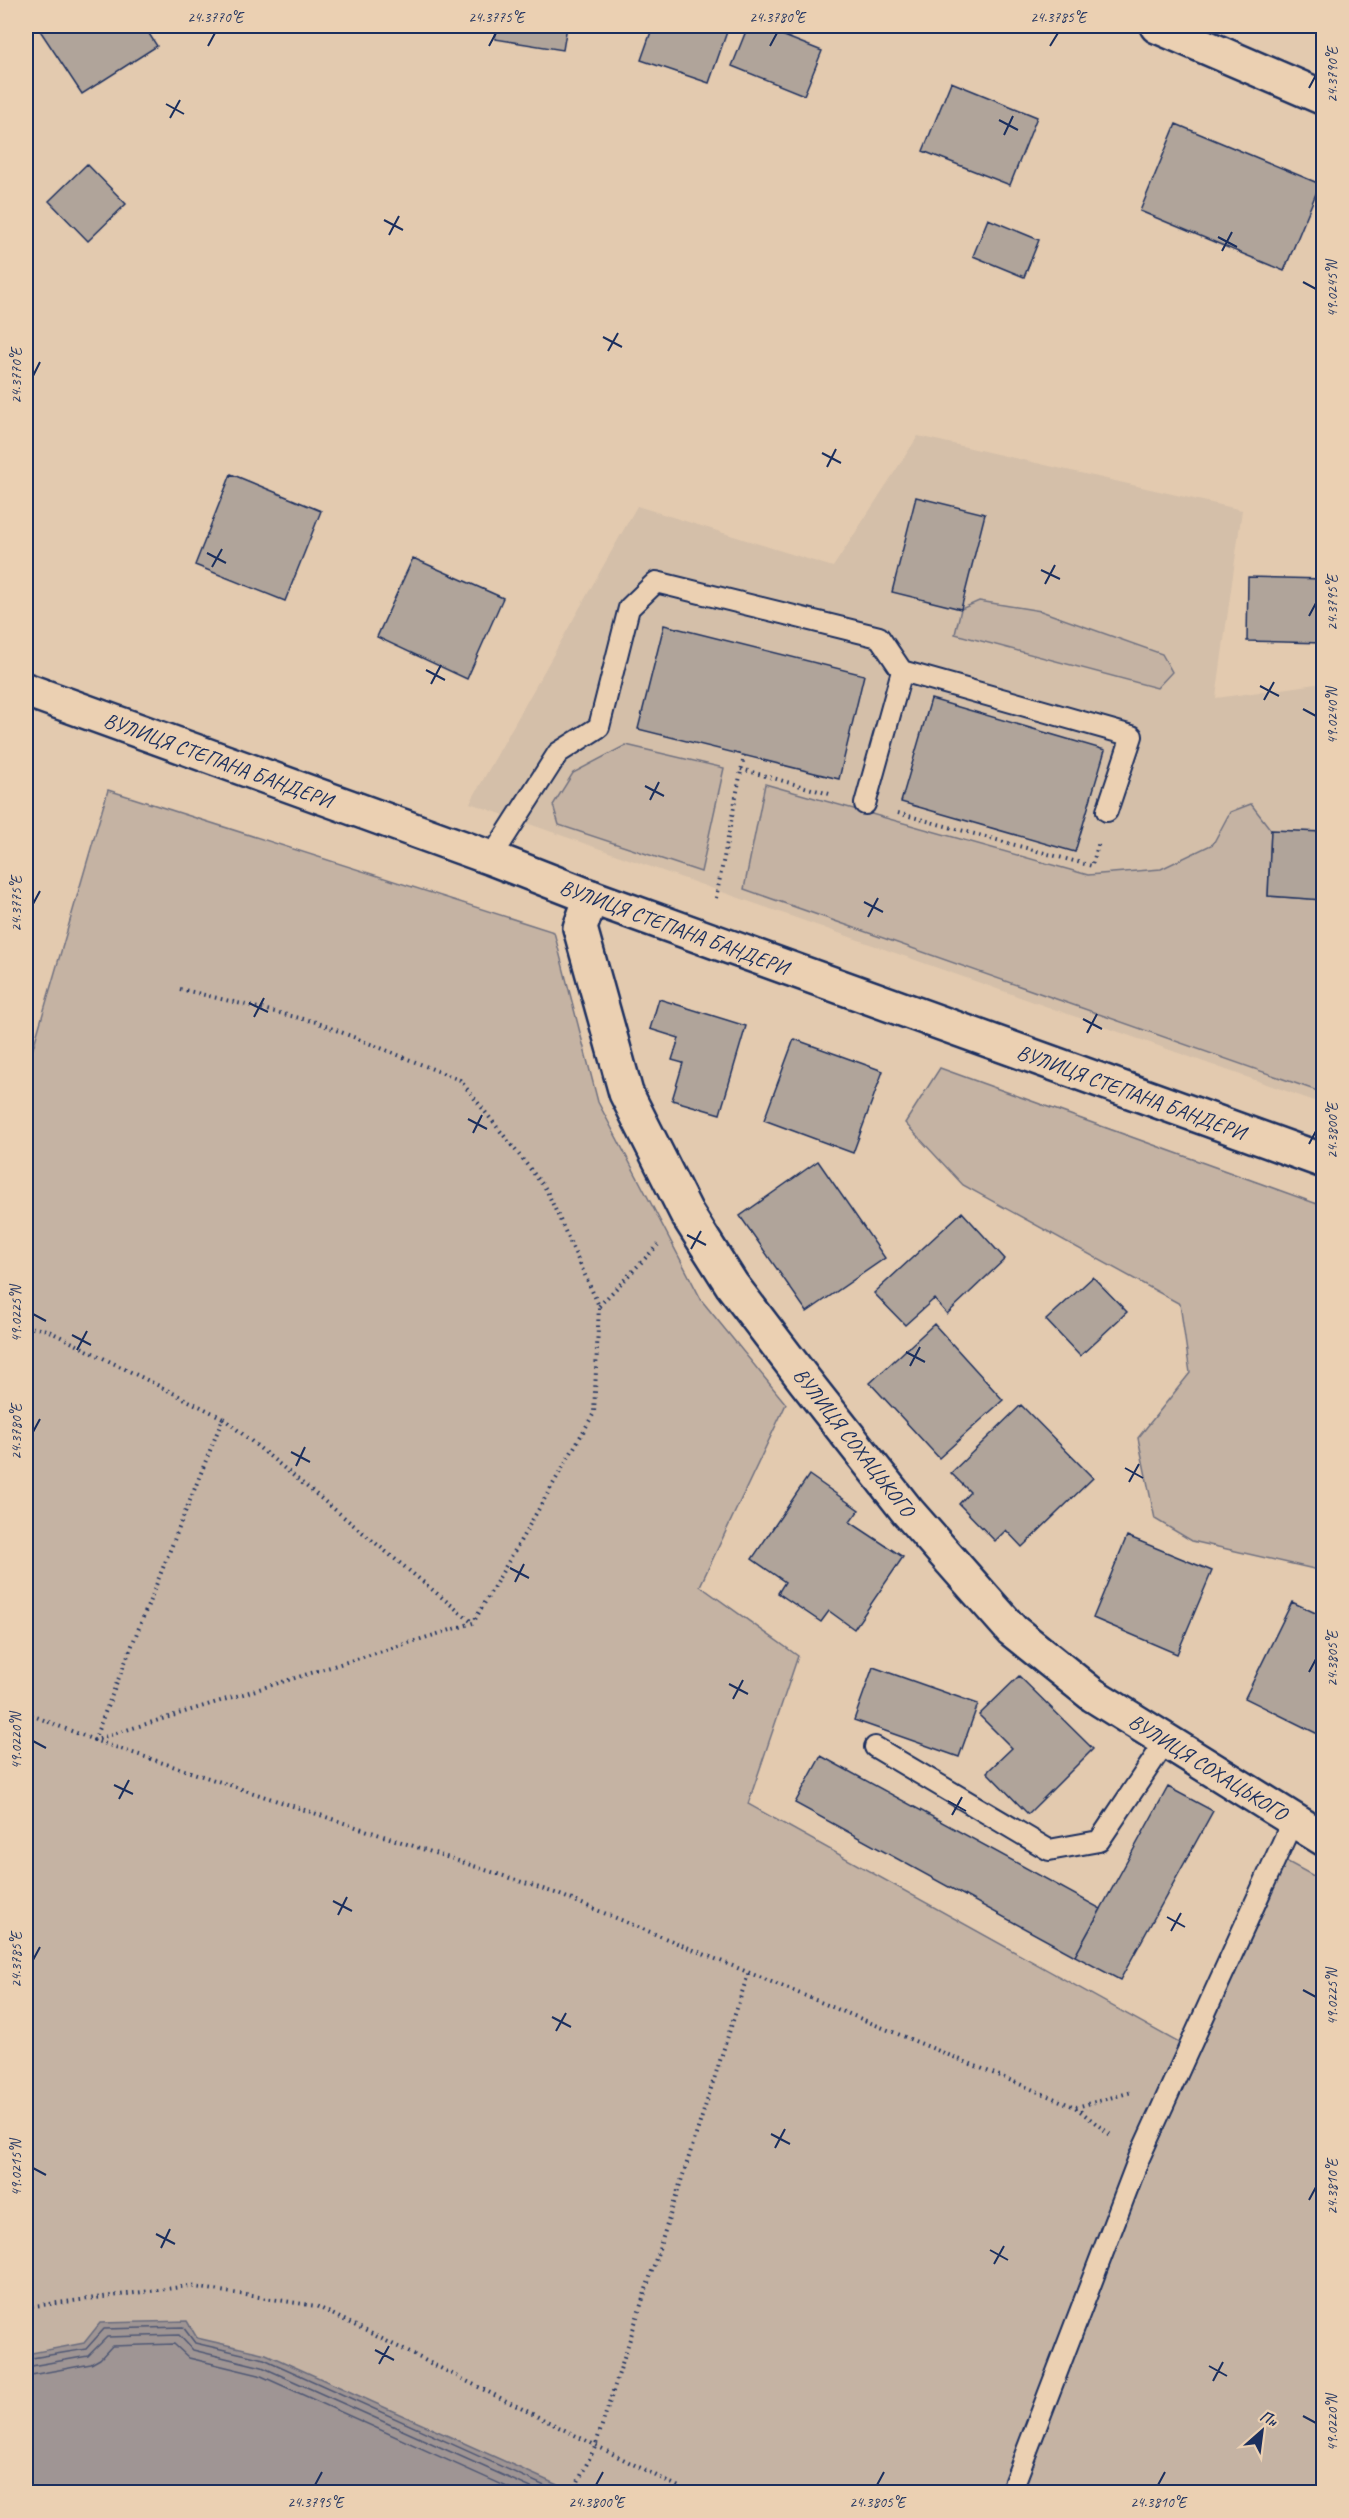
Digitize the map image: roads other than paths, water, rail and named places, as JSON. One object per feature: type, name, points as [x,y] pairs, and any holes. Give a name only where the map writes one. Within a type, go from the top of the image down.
[{"type":"street","points":[[1157,26],[1323,98]]},
{"type":"street","name":"ВУЛИЦЯ СТЕПАНА БАНДЕРИ","points":[[26,690],[1323,1161]]},
{"type":"street","name":"ВУЛИЦЯ СОХАЦЬКОГО","points":[[591,897],[580,928],[626,1093],[687,1214],[732,1285],[805,1381],[908,1512],[1012,1630],[1093,1695],[1323,1839]]},
{"type":"lane","points":[[491,858],[558,753],[599,727],[629,608],[656,582],[879,637],[902,671],[1132,736],[1107,811]]},
{"type":"lane","points":[[865,804],[902,671]]},
{"type":"lane","points":[[875,1748],[1049,1850],[1100,1841],[1166,1741]]},
{"type":"lane","points":[[1011,2493],[1138,2157],[1293,1820]]},
{"type":"water","points":[[187,2321],[197,2338],[266,2354],[573,2492],[26,2492],[26,2354],[84,2343],[100,2323]]}]
